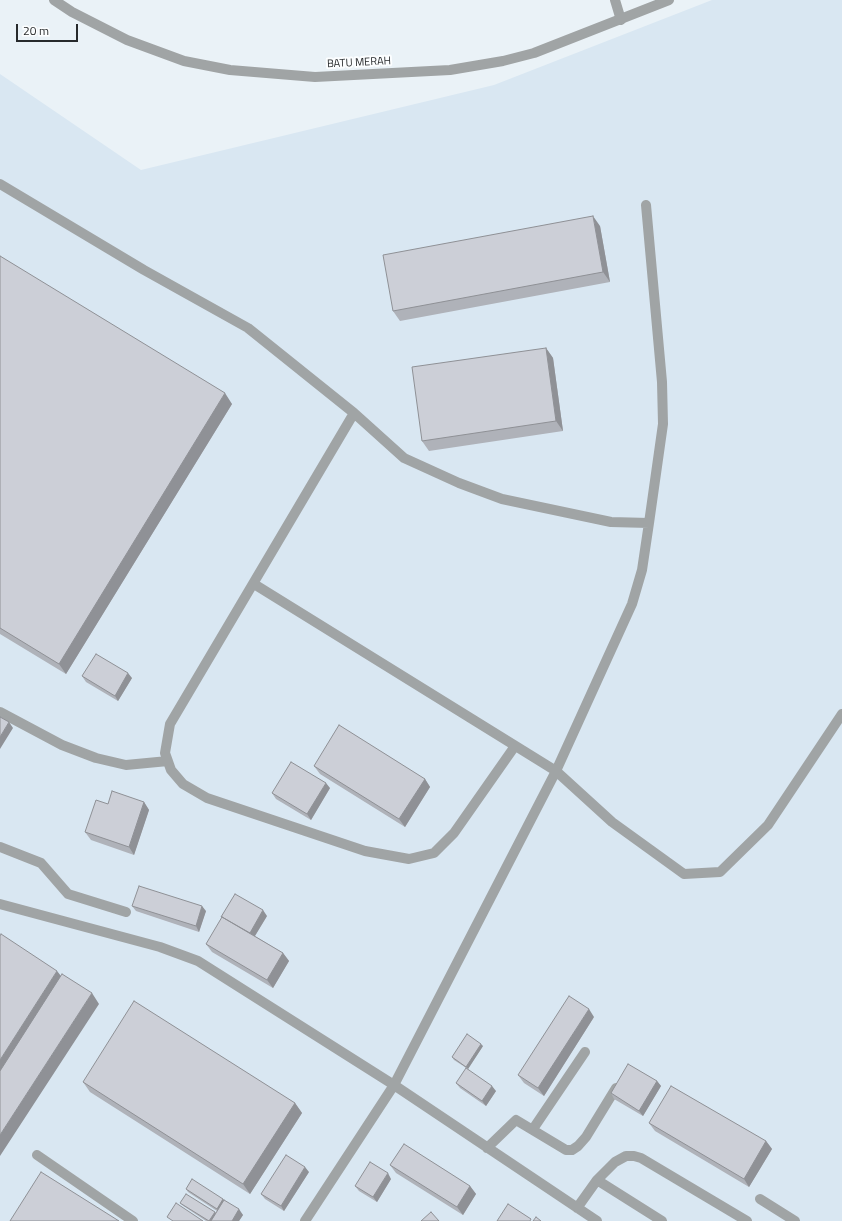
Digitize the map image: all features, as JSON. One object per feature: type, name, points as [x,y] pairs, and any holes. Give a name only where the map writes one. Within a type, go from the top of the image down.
[{"type":"street","name":"BATU MERAH","points":[[54,0],[72,12],[127,40],[184,61],[230,70],[315,77],[450,70],[503,61],[534,53],[669,0]]},
{"type":"street","points":[[615,0],[620,20]]},
{"type":"street","points":[[0,184],[144,270],[248,328],[354,413],[404,458],[459,483],[510,500],[611,522],[649,523]]},
{"type":"street","points":[[305,1221],[394,1085],[556,771],[632,604],[642,570],[663,424],[662,382],[646,205]]},
{"type":"street","points":[[354,413],[170,724],[165,753],[171,770],[184,784],[207,798],[365,851],[409,859],[434,854],[454,833],[516,746]]},
{"type":"street","points":[[254,584],[556,771],[612,822],[684,874],[720,872],[768,825],[842,714]]},
{"type":"street","points":[[0,712],[62,745],[96,758],[126,765],[168,761]]},
{"type":"street","points":[[0,847],[41,863],[68,894],[126,912]]},
{"type":"street","points":[[0,904],[160,947],[198,961],[394,1085],[597,1221]]},
{"type":"street","points":[[532,1129],[585,1052]]},
{"type":"street","points":[[487,1148],[516,1120],[566,1150],[572,1150],[586,1137],[616,1088]]},
{"type":"street","points":[[37,1155],[133,1221]]},
{"type":"street","points":[[577,1208],[597,1180],[615,1162],[626,1156],[640,1158],[747,1221]]},
{"type":"street","points":[[597,1180],[662,1221]]},
{"type":"street","points":[[760,1199],[795,1221]]},
{"type":"shaded area","points":[[712,0],[842,0],[842,1221],[0,1221],[0,74],[141,170],[494,85]]},
{"type":"building","points":[[593,216],[603,272],[393,311],[383,255]]},
{"type":"building","points":[[0,256],[225,393],[59,664],[0,628]]},
{"type":"building","points":[[546,348],[556,421],[422,441],[412,367]]},
{"type":"building","points":[[96,654],[128,673],[115,696],[82,676]]},
{"type":"building","points":[[0,717],[9,722],[0,737]]},
{"type":"building","points":[[339,725],[425,779],[399,819],[314,766]]},
{"type":"building","points":[[291,762],[326,783],[307,814],[272,793]]},
{"type":"building","points":[[112,791],[144,802],[129,847],[85,832],[96,800],[108,804]]},
{"type":"building","points":[[139,886],[202,906],[196,926],[132,906]]},
{"type":"building","points":[[235,894],[263,910],[250,933],[221,917]]},
{"type":"building","points":[[222,917],[283,953],[267,980],[206,944]]},
{"type":"building","points":[[1,934],[57,971],[0,1060],[0,936]]},
{"type":"building","points":[[62,974],[92,993],[0,1135],[0,1071]]},
{"type":"building","points":[[569,996],[589,1009],[538,1088],[518,1075]]},
{"type":"building","points":[[134,1001],[295,1103],[243,1184],[83,1082]]},
{"type":"building","points":[[467,1034],[481,1044],[466,1067],[452,1057]]},
{"type":"building","points":[[628,1064],[657,1081],[639,1111],[611,1093]]},
{"type":"building","points":[[466,1068],[492,1086],[482,1101],[456,1083]]},
{"type":"building","points":[[671,1086],[766,1141],[744,1179],[649,1123]]},
{"type":"building","points":[[404,1144],[470,1186],[457,1207],[390,1165]]},
{"type":"building","points":[[286,1155],[305,1167],[281,1206],[261,1194]]},
{"type":"building","points":[[370,1162],[388,1173],[373,1197],[355,1186]]},
{"type":"building","points":[[41,1172],[119,1221],[10,1221]]},
{"type":"building","points":[[192,1179],[223,1199],[217,1209],[186,1189]]},
{"type":"building","points":[[186,1194],[215,1212],[209,1221],[180,1203]]},
{"type":"building","points":[[224,1200],[239,1209],[232,1221],[211,1221]]},
{"type":"building","points":[[176,1203],[203,1221],[173,1221],[167,1217]]},
{"type":"building","points":[[508,1204],[531,1219],[530,1221],[497,1221]]},
{"type":"building","points":[[431,1212],[439,1221],[421,1221]]},
{"type":"building","points":[[536,1217],[541,1221],[533,1221]]}]
